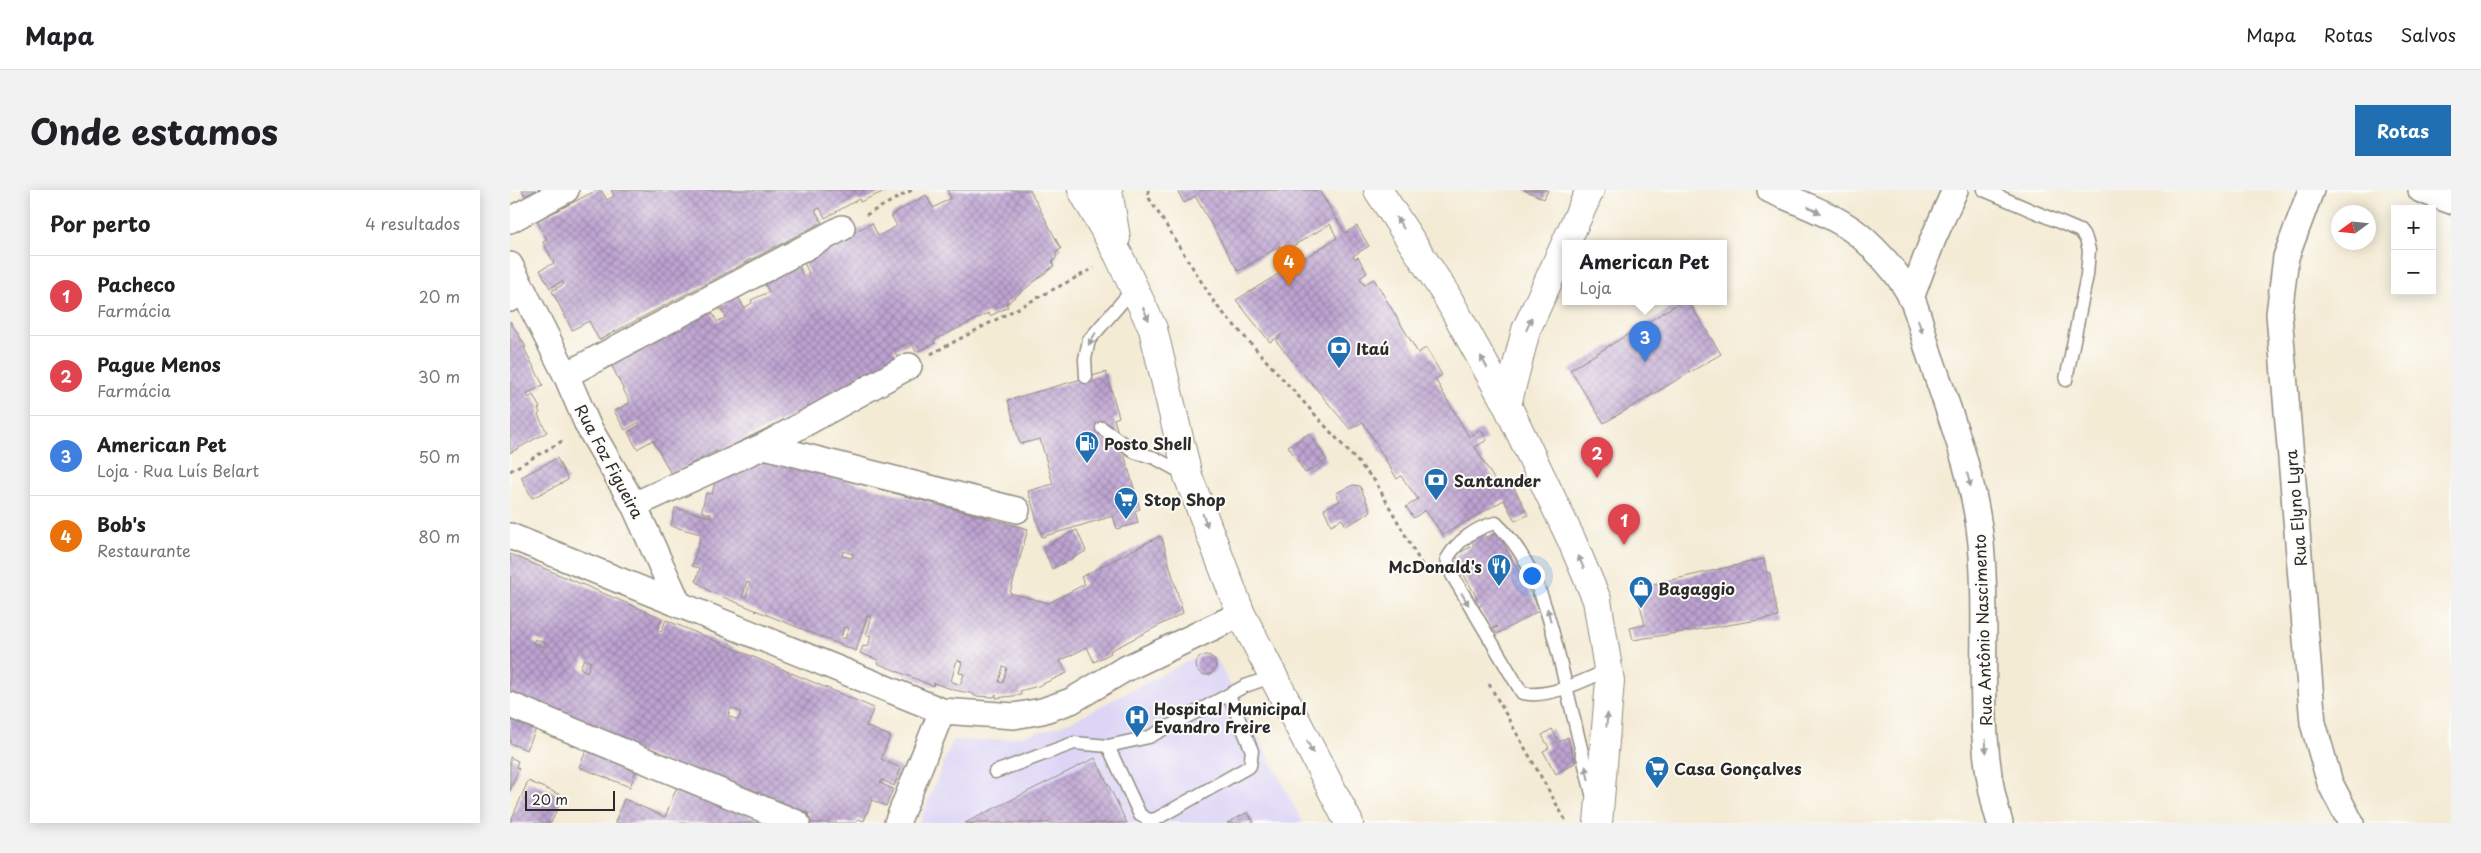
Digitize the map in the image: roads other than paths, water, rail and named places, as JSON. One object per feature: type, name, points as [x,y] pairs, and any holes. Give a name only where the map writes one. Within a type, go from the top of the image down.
[{"type":"main road","points":[[1082,190],[1118,254],[1153,329],[1188,476],[1241,614],[1349,823]]},
{"type":"main road","points":[[1108,190],[1118,254]]},
{"type":"main road","points":[[1378,190],[1445,293],[1507,405],[1571,539],[1597,600],[1610,681],[1596,822]]},
{"type":"main road","points":[[1567,240],[1590,190]]},
{"type":"main road","points":[[1507,405],[1526,330],[1562,251]]},
{"type":"street","points":[[510,220],[566,190]]},
{"type":"street","name":"Rua Antônio Nascimento","points":[[1770,190],[1840,223],[1864,240],[1883,258],[1911,298],[1954,425],[1979,523],[1982,556],[1986,753],[1994,803],[2000,823]]},
{"type":"street","points":[[1911,298],[1933,239],[1955,190]]},
{"type":"street","name":"Rua Elyno Lyra","points":[[2311,190],[2286,257],[2278,314],[2312,723],[2330,783],[2351,823]]},
{"type":"street","points":[[2421,190],[2451,201]]},
{"type":"street","points":[[566,375],[842,228]]},
{"type":"street","name":"Rua Foz Figueira","points":[[510,265],[517,296],[566,375],[588,426],[634,505],[679,605]]},
{"type":"street","points":[[634,505],[764,446],[909,366]]},
{"type":"street","points":[[764,446],[1017,510]]},
{"type":"street","points":[[510,536],[942,711],[1006,716],[1042,711],[1071,702],[1123,670],[1241,614]]},
{"type":"street","points":[[510,705],[798,823]]},
{"type":"street","points":[[897,823],[942,711]]},
{"type":"lane","points":[[1984,190],[2080,231],[2086,239],[2089,250],[2087,275],[2066,380]]},
{"type":"lane","points":[[1086,377],[1084,359],[1089,340],[1134,288]]},
{"type":"lane","points":[[1102,428],[1136,452],[1155,458],[1188,476]]},
{"type":"lane","points":[[1596,822],[1567,688],[1547,608],[1515,544],[1496,523],[1484,526],[1454,546],[1447,559],[1452,575],[1522,693],[1531,695],[1567,688],[1608,670]]},
{"type":"lane","points":[[995,772],[1074,743],[1108,746],[1149,737],[1230,695],[1274,676]]},
{"type":"lane","points":[[1108,746],[1140,815],[1149,820],[1156,819],[1250,766],[1252,751],[1230,695]]},
{"type":"place","name":"Bob's","points":[[1289,286]]},
{"type":"place","name":"American Pet","points":[[1645,362]]},
{"type":"place","name":"Itaú","points":[[1339,369]]},
{"type":"place","name":"Posto Shell","points":[[1087,464]]},
{"type":"place","name":"Pague Menos","points":[[1597,478]]},
{"type":"place","name":"Santander","points":[[1436,501]]},
{"type":"place","name":"Stop Shop","points":[[1126,520]]},
{"type":"place","name":"Pacheco","points":[[1624,545]]},
{"type":"place","name":"McDonald's","points":[[1499,587]]},
{"type":"place","name":"Bagaggio","points":[[1641,609]]},
{"type":"place","name":"Hospital Municipal Evandro Freire","points":[[1137,738]]},
{"type":"place","name":"Casa Gonçalves","points":[[1657,789]]}]
